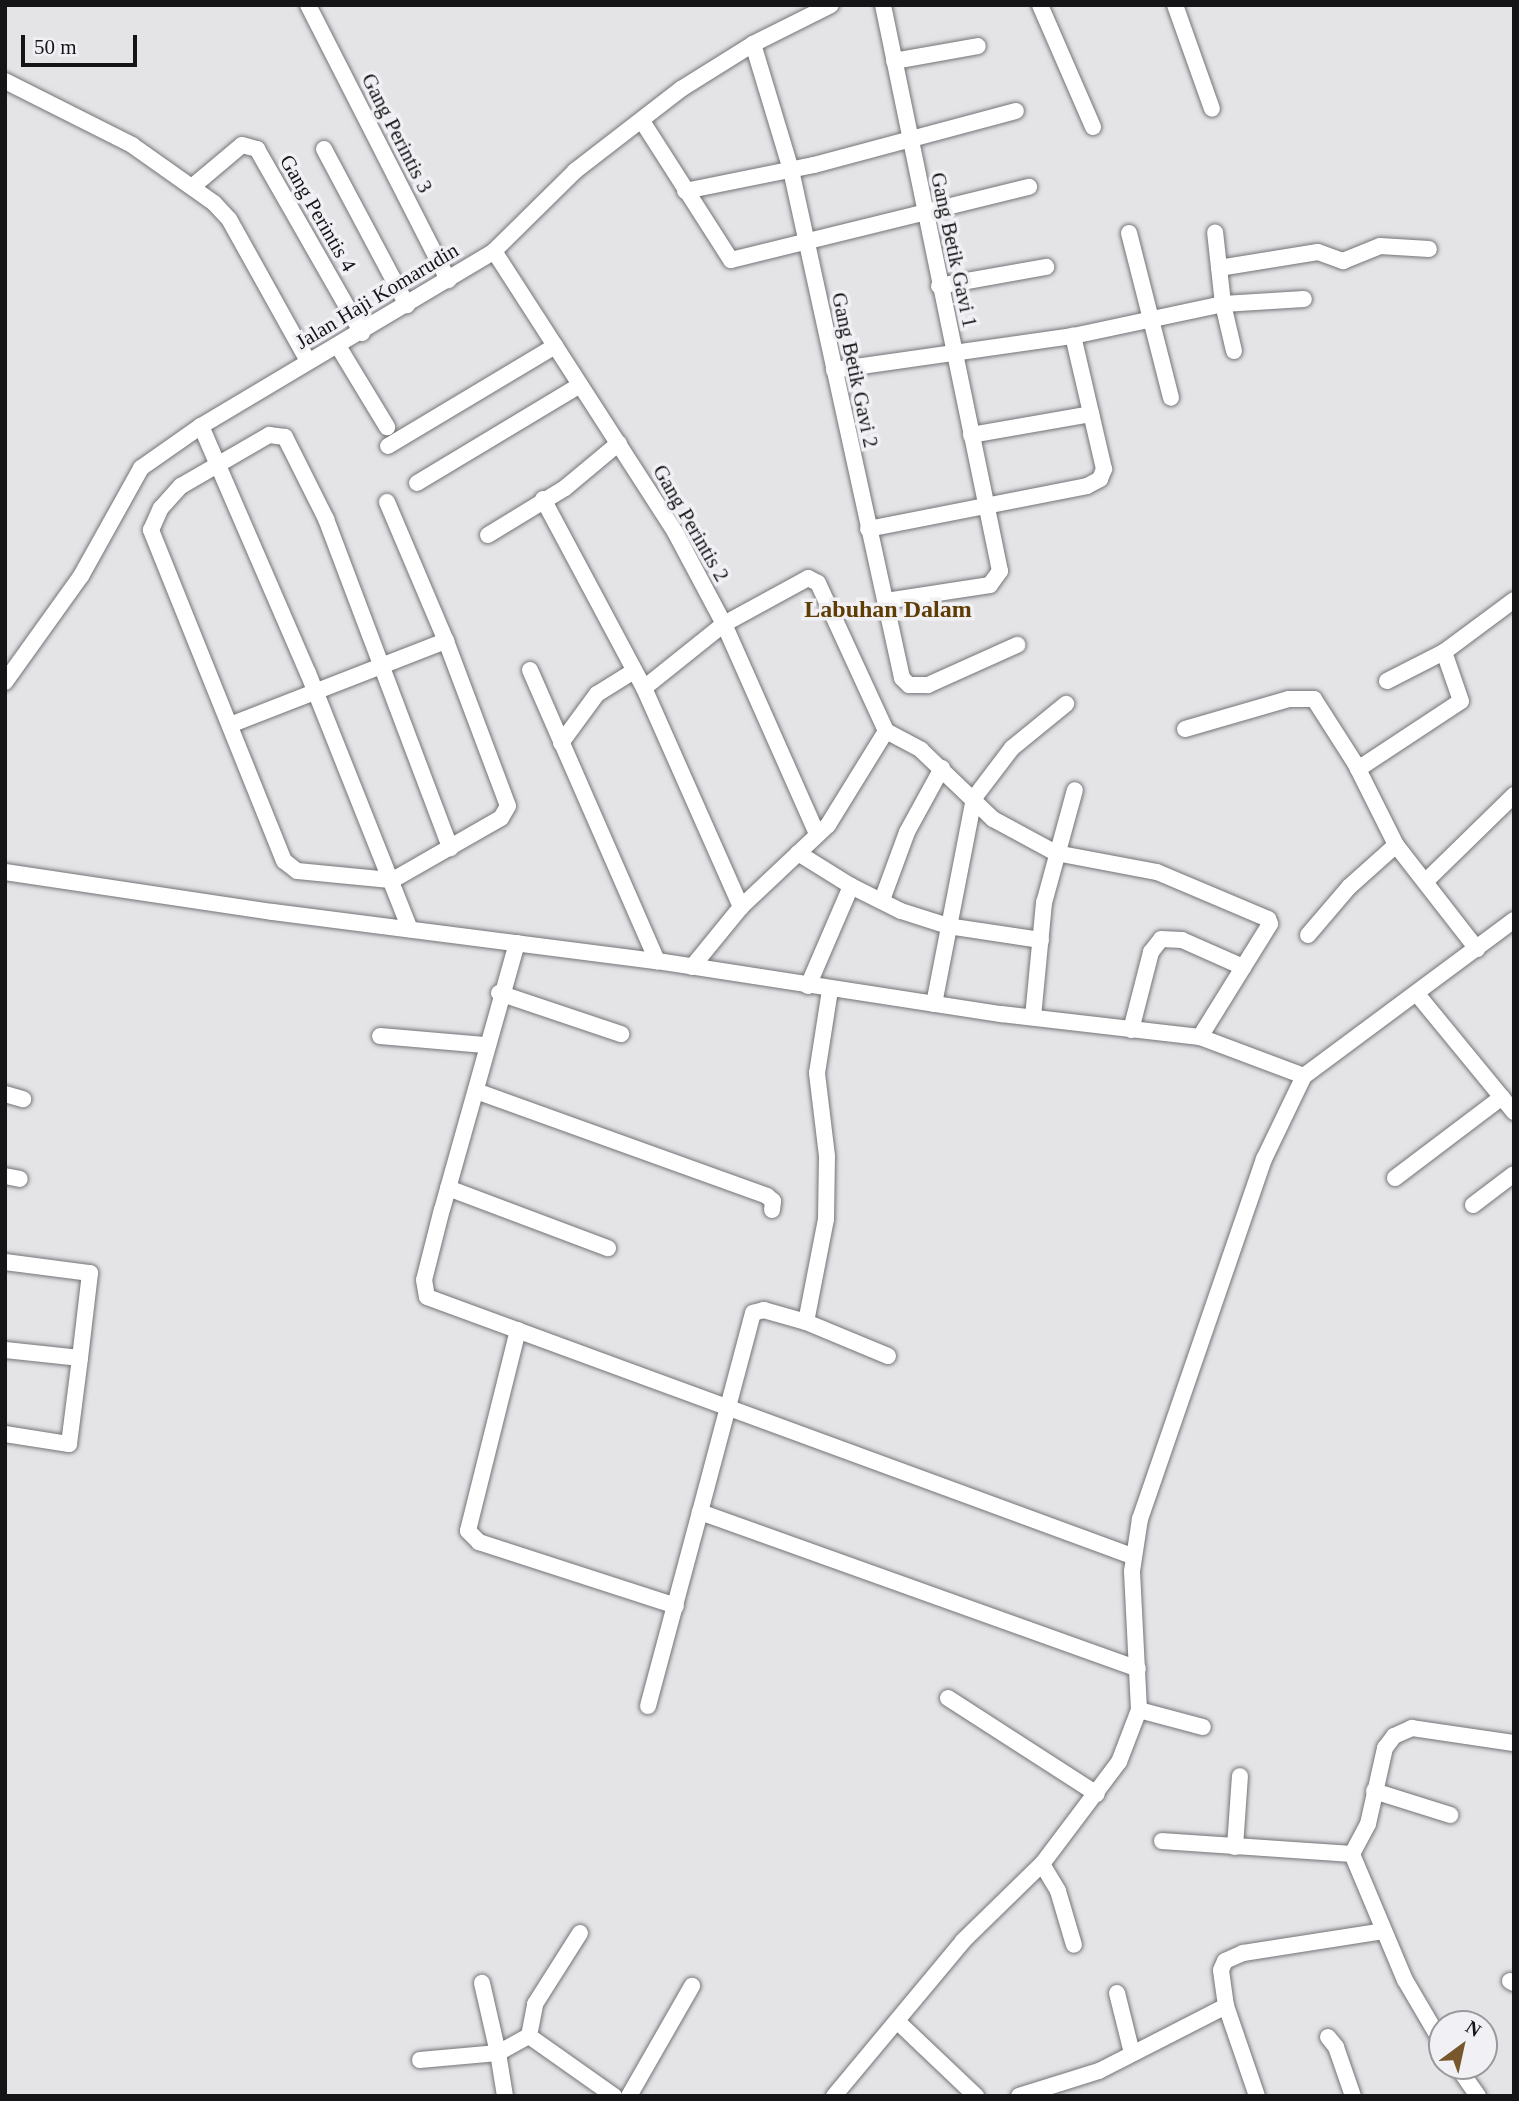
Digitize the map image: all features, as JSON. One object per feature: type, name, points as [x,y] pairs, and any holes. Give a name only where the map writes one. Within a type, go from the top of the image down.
[{"type":"street","name":"Gang Perintis 3","points":[[308,5],[448,280]]},
{"type":"street","name":"Jalan Haji Komarudin","points":[[5,682],[81,576],[141,468],[201,426],[308,361],[362,333],[494,251],[575,171],[681,89],[753,44],[831,5]]},
{"type":"street","name":"Gang Betik Gavi 1","points":[[883,5],[983,504],[1000,571],[995,583],[886,601]]},
{"type":"street","points":[[1040,5],[1093,127]]},
{"type":"street","points":[[1175,5],[1212,109]]},
{"type":"street","name":"Gang Betik Gavi 2","points":[[753,44],[791,170],[902,678],[914,686],[928,685],[1017,645]]},
{"type":"street","points":[[894,61],[978,46]]},
{"type":"street","points":[[5,81],[132,145],[192,187],[229,219],[308,361]]},
{"type":"street","points":[[685,191],[791,170],[1016,111]]},
{"type":"street","points":[[642,121],[731,260],[1029,187]]},
{"type":"street","name":"Gang Perintis 4","points":[[192,187],[242,145],[257,149],[362,333]]},
{"type":"street","points":[[324,149],[407,305]]},
{"type":"street","points":[[1214,232],[1223,304],[1234,351]]},
{"type":"street","points":[[1129,233],[1148,321],[1171,398]]},
{"type":"street","points":[[1219,268],[1318,252],[1343,261],[1380,246],[1429,249]]},
{"type":"street","name":"Gang Perintis 2","points":[[494,251],[675,532],[724,624],[817,834]]},
{"type":"street","points":[[939,286],[1046,267]]},
{"type":"street","points":[[834,370],[1073,337],[1223,304],[1304,299]]},
{"type":"street","points":[[868,529],[899,526],[983,504],[1087,486],[1100,479],[1104,469],[1073,337]]},
{"type":"street","points":[[338,346],[387,427]]},
{"type":"street","points":[[388,446],[555,346]]},
{"type":"street","points":[[417,483],[580,385]]},
{"type":"street","points":[[971,435],[1091,414]]},
{"type":"street","points":[[201,426],[220,463],[316,693],[410,929]]},
{"type":"street","points":[[387,502],[446,641],[508,806],[501,818],[450,848],[391,881],[297,871],[287,865],[151,530],[161,508],[181,486],[268,435],[285,438],[326,519],[450,848]]},
{"type":"street","points":[[488,536],[543,499],[565,488],[619,443]]},
{"type":"street","points":[[543,499],[644,688],[741,907]]},
{"type":"street","points":[[644,688],[724,624],[808,578],[818,583],[887,730],[910,740],[974,798],[993,819],[1056,853],[1157,872],[1268,919],[1270,924],[1200,1037]]},
{"type":"street","points":[[1387,681],[1444,652],[1514,600]]},
{"type":"street","points":[[230,725],[446,641]]},
{"type":"street","points":[[1358,769],[1461,701],[1444,652]]},
{"type":"street","points":[[530,670],[657,961]]},
{"type":"street","points":[[561,743],[597,694],[634,671]]},
{"type":"street","points":[[1185,729],[1308,696],[1320,704],[1358,769],[1396,845],[1477,949]]},
{"type":"street","points":[[934,1004],[974,798],[1012,748],[1066,704]]},
{"type":"street","points":[[692,967],[741,907],[799,853],[849,798],[887,730]]},
{"type":"street","points":[[882,900],[907,832],[942,768]]},
{"type":"street","points":[[1033,1017],[1041,940],[1056,853],[1075,790]]},
{"type":"street","points":[[1426,881],[1514,795]]},
{"type":"street","points":[[1308,935],[1349,887],[1396,845]]},
{"type":"street","points":[[799,853],[851,886],[948,926],[1041,940]]},
{"type":"street","points":[[5,872],[657,961],[830,990],[1200,1037],[1304,1076]]},
{"type":"street","points":[[808,986],[851,886]]},
{"type":"street","points":[[834,2096],[963,1941],[1042,1864],[1119,1762],[1139,1710],[1132,1556],[1145,1506],[1264,1159],[1304,1076],[1514,920]]},
{"type":"street","points":[[1131,1030],[1151,952],[1161,939],[1182,940],[1242,967]]},
{"type":"street","points":[[517,943],[499,993],[476,1091],[424,1280],[427,1297],[1132,1556]]},
{"type":"street","points":[[806,1322],[826,1219],[827,1156],[817,1073],[830,990]]},
{"type":"street","points":[[499,993],[621,1034]]},
{"type":"street","points":[[1417,994],[1514,1112]]},
{"type":"street","points":[[380,1035],[485,1045]]},
{"type":"street","points":[[476,1091],[766,1196],[773,1201],[772,1210]]},
{"type":"street","points":[[5,1094],[23,1100]]},
{"type":"street","points":[[1395,1178],[1502,1097]]},
{"type":"street","points":[[1473,1205],[1514,1174]]},
{"type":"street","points":[[448,1188],[607,1248]]},
{"type":"street","points":[[5,1262],[90,1273],[69,1444],[5,1434]]},
{"type":"street","points":[[648,1706],[753,1313],[764,1310],[806,1322],[888,1356]]},
{"type":"street","points":[[518,1330],[468,1531],[480,1542],[676,1606]]},
{"type":"street","points":[[5,1350],[80,1358]]},
{"type":"street","points":[[700,1512],[1138,1669]]},
{"type":"street","points":[[948,1698],[1097,1794]]},
{"type":"street","points":[[1139,1710],[1203,1727]]},
{"type":"street","points":[[1352,1854],[1368,1824],[1385,1748],[1394,1736],[1412,1728],[1514,1742]]},
{"type":"street","points":[[1235,1847],[1240,1776]]},
{"type":"street","points":[[1374,1791],[1450,1815]]},
{"type":"street","points":[[1162,1842],[1352,1854]]},
{"type":"street","points":[[1352,1854],[1383,1931],[1428,2016]]},
{"type":"street","points":[[1042,1864],[1058,1891],[1074,1945]]},
{"type":"street","points":[[1256,2096],[1226,2006],[1221,1970],[1232,1956],[1383,1931]]},
{"type":"street","points":[[420,2060],[499,2053],[529,2036],[535,2004],[580,1933]]},
{"type":"street","points":[[482,1983],[499,2053],[505,2096]]},
{"type":"street","points":[[629,2096],[692,1986]]},
{"type":"street","points":[[1117,1993],[1132,2053]]},
{"type":"street","points":[[1019,2096],[1099,2071],[1226,2006]]},
{"type":"street","points":[[898,2022],[976,2096]]},
{"type":"street","points":[[529,2036],[614,2096]]},
{"type":"street","points":[[1328,2037],[1336,2047],[1353,2096]]},
{"type":"street","points":[[1467,2080],[1478,2096]]},
{"type":"district","name":"Labuhan Dalam","points":[[888,610]]}]
